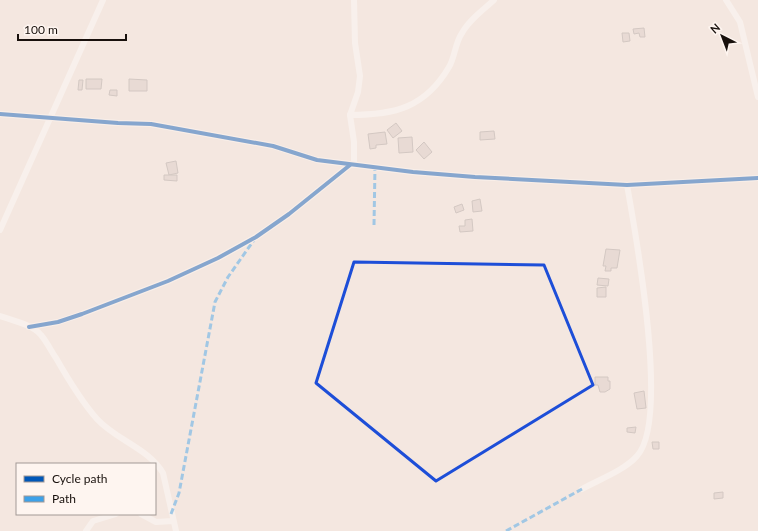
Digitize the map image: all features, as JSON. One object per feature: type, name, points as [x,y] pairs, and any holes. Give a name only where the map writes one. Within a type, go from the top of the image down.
[{"type":"street","points":[[0,230],[103,0]]},
{"type":"street","points":[[29,327],[58,322],[82,314],[168,281],[218,258],[256,237],[289,214],[352,165],[354,142],[350,115],[360,84],[354,35],[354,0]]},
{"type":"street","points":[[350,115],[388,114],[407,107],[424,97],[436,86],[449,66],[461,33],[494,0]]},
{"type":"street","points":[[726,0],[740,22],[758,97]]},
{"type":"street","points":[[0,114],[151,124],[273,146],[317,160],[352,165],[495,179],[572,181],[627,185],[758,178]]},
{"type":"street","points":[[582,489],[624,466],[637,456],[644,444],[649,424],[650,352],[643,281],[627,185]]},
{"type":"street","points":[[0,316],[29,327],[42,335],[76,390],[96,418],[109,430],[151,458],[158,465],[162,473],[176,531]]},
{"type":"street","points":[[86,531],[93,521],[113,515]]},
{"type":"street","points":[[143,515],[156,522],[173,521]]},
{"type":"highlighted area","points":[[354,262],[544,265],[593,385],[436,481],[316,383]]},
{"type":"building","points":[[644,28],[645,37],[640,37],[639,33],[634,34],[633,29]]},
{"type":"building","points":[[622,33],[629,33],[630,41],[623,42]]},
{"type":"building","points":[[86,79],[102,79],[101,89],[86,89]]},
{"type":"building","points":[[129,79],[147,80],[147,91],[129,91]]},
{"type":"building","points":[[79,80],[83,80],[82,90],[78,90]]},
{"type":"building","points":[[110,90],[117,90],[117,96],[109,95]]},
{"type":"building","points":[[396,123],[402,131],[393,138],[387,130]]},
{"type":"building","points":[[494,131],[495,139],[480,140],[480,132]]},
{"type":"building","points":[[385,132],[387,144],[376,145],[376,148],[370,149],[368,134]]},
{"type":"building","points":[[412,137],[413,152],[399,153],[398,138]]},
{"type":"building","points":[[424,142],[432,152],[424,159],[416,150]]},
{"type":"building","points":[[176,161],[178,173],[169,175],[166,163]]},
{"type":"building","points":[[164,175],[177,175],[177,181],[164,180]]},
{"type":"building","points":[[480,199],[482,211],[473,212],[472,201]]},
{"type":"building","points":[[462,204],[464,210],[456,213],[454,207]]},
{"type":"building","points":[[472,219],[473,231],[460,232],[459,226],[465,226],[465,220]]},
{"type":"building","points":[[606,249],[620,250],[617,268],[611,268],[611,271],[605,271],[606,266],[603,266]]},
{"type":"building","points":[[598,278],[609,279],[608,286],[597,285]]},
{"type":"building","points":[[606,287],[606,297],[597,297],[597,288]]},
{"type":"building","points":[[595,377],[608,377],[608,381],[610,381],[610,389],[605,392],[600,392],[598,385],[595,385]]},
{"type":"building","points":[[644,391],[646,408],[637,409],[634,393]]},
{"type":"building","points":[[636,427],[635,433],[627,432],[627,428]]},
{"type":"building","points":[[652,442],[659,442],[659,449],[653,449]]},
{"type":"building","points":[[723,492],[723,498],[714,499],[714,493]]},
{"type":"marked path","points":[[374,225],[375,167]]},
{"type":"marked path","points":[[171,514],[179,493],[215,302],[228,277],[254,240]]},
{"type":"marked path","points":[[506,531],[582,489]]},
{"type":"cycle path","points":[[0,114],[151,124],[273,146],[317,160],[413,172],[475,177],[627,185],[758,178]]},
{"type":"cycle path","points":[[29,327],[58,322],[82,314],[168,281],[218,258],[256,237],[289,214],[350,165]]}]
